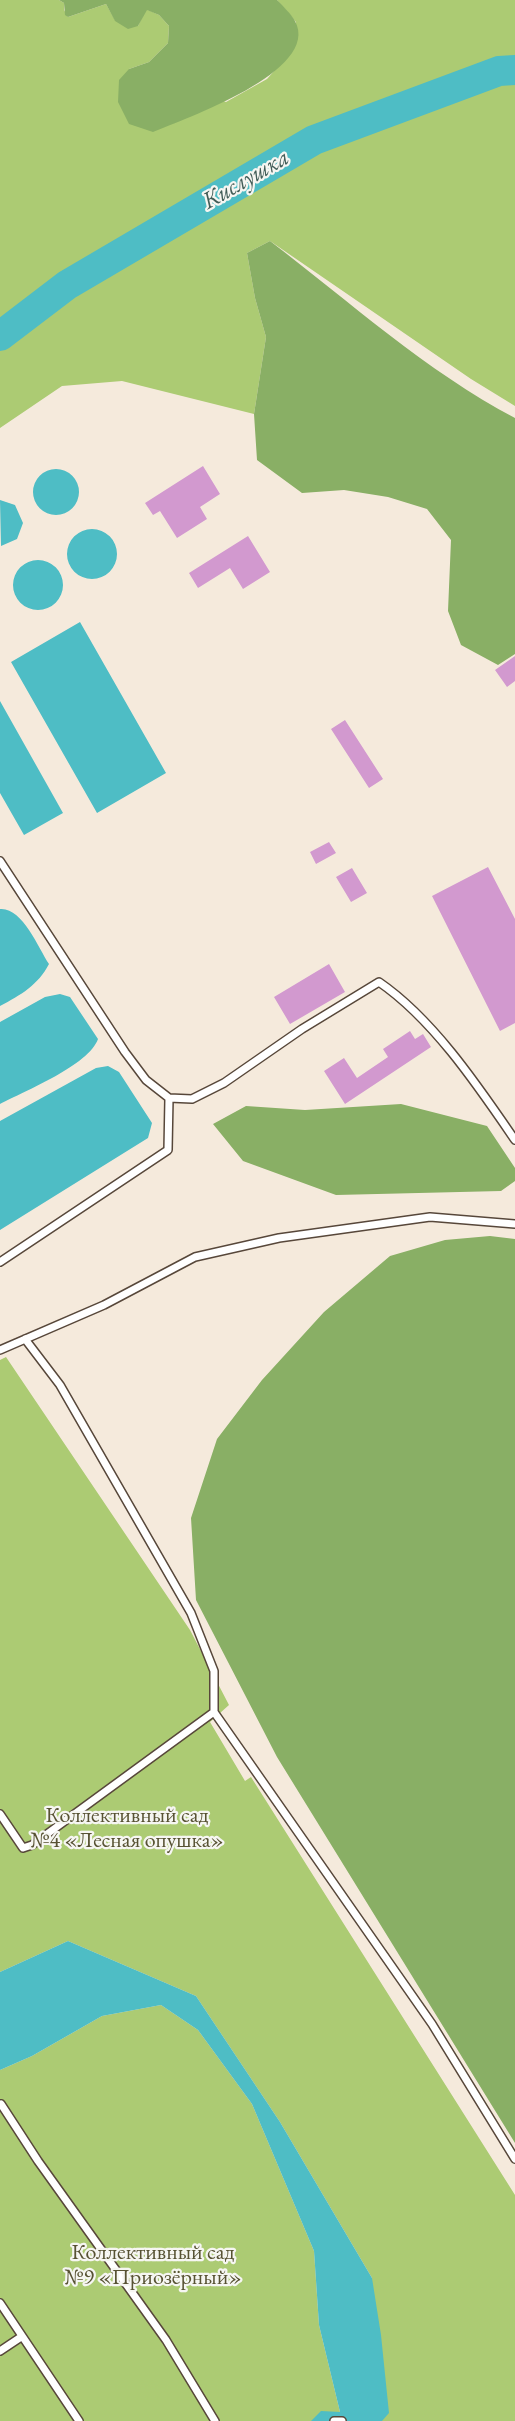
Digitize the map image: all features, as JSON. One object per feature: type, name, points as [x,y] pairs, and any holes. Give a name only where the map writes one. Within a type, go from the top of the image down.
[{"type":"lane","points":[[0,861],[125,1052],[146,1080],[169,1098],[192,1099],[224,1083],[302,1029],[379,982],[401,997],[472,1077],[515,1140]]},
{"type":"lane","points":[[0,1262],[168,1150],[169,1098]]},
{"type":"lane","points":[[0,1350],[104,1305],[195,1257],[279,1238],[430,1217],[515,1224]]},
{"type":"lane","points":[[25,1339],[60,1385],[191,1613],[214,1671],[214,1712],[432,2024],[515,2159]]},
{"type":"lane","points":[[0,1814],[23,1848],[32,1845],[214,1712]]},
{"type":"lane","points":[[2,2104],[38,2161],[166,2340],[215,2421]]},
{"type":"lane","points":[[0,2303],[79,2421]]},
{"type":"lane","points":[[0,2351],[21,2337]]},
{"type":"lane","points":[[334,2421],[342,2421]]},
{"type":"green space","points":[[0,0],[59,0],[64,3],[64,10],[68,17],[106,4],[115,20],[138,26],[146,9],[159,15],[169,26],[168,43],[149,62],[129,69],[226,102],[267,79],[293,50],[296,22],[277,0],[515,0],[515,406],[471,379],[270,241],[247,253],[255,298],[266,337],[254,414],[122,381],[62,386],[0,428]]},
{"type":"green space","points":[[59,0],[277,0],[295,21],[298,40],[289,58],[270,75],[219,104],[153,132],[129,124],[118,102],[119,80],[129,69],[149,62],[168,43],[169,26],[159,15],[147,10],[138,26],[128,29],[115,21],[106,4],[68,17],[65,15],[64,3]]},
{"type":"green space","points":[[270,241],[419,357],[450,379],[515,418],[515,654],[498,665],[461,645],[448,611],[451,540],[427,509],[388,497],[344,490],[302,493],[257,460],[254,414],[266,337],[255,298],[247,253]]},
{"type":"green space","points":[[401,1104],[487,1126],[515,1168],[515,1181],[501,1191],[336,1195],[243,1161],[213,1124],[246,1106],[305,1110]]},
{"type":"green space","points":[[490,1236],[515,1239],[515,2143],[277,1757],[196,1600],[191,1518],[217,1439],[262,1380],[324,1312],[390,1256],[445,1240]]},
{"type":"green space","name":"Коллективный сад №4 «Лесная опушка»","points":[[6,1357],[190,1630],[229,1705],[210,1722],[245,1781],[251,1777],[515,2195],[515,2421],[0,2421],[0,2070],[32,2056],[102,2016],[161,2005],[198,2030],[252,2104],[314,2251],[319,2325],[340,2412],[372,2278],[280,2122],[196,1996],[68,1941],[0,1972],[0,1360]]},
{"type":"water","points":[[56,469],[72,476],[79,492],[72,508],[56,515],[40,508],[33,492],[40,476]]},
{"type":"water","points":[[0,500],[15,505],[23,523],[17,539],[1,546]]},
{"type":"water","points":[[87,529],[97,529],[110,536],[117,549],[117,559],[110,572],[97,579],[87,579],[78,575],[71,568],[67,559],[67,549],[71,540],[78,533]]},
{"type":"water","points":[[33,560],[43,560],[56,567],[63,580],[63,590],[56,603],[43,610],[33,610],[24,606],[17,599],[13,590],[13,580],[17,571],[24,564]]},
{"type":"water","points":[[80,622],[166,773],[97,813],[11,662]]},
{"type":"water","points":[[0,701],[63,813],[24,835],[0,793]]},
{"type":"water","points":[[0,909],[8,910],[22,921],[49,964],[40,978],[28,989],[0,1006]]},
{"type":"water","points":[[60,994],[70,997],[98,1039],[92,1049],[70,1068],[0,1104],[0,1022],[45,997]]},
{"type":"water","points":[[108,1066],[119,1072],[152,1123],[148,1138],[0,1230],[0,1121],[96,1068]]},
{"type":"water","points":[[68,1941],[196,1996],[280,2122],[372,2278],[381,2335],[389,2413],[382,2421],[311,2421],[321,2411],[340,2412],[319,2325],[314,2251],[252,2104],[198,2030],[161,2005],[102,2016],[32,2056],[0,2070],[0,1972]]},
{"type":"building","points":[[203,466],[220,494],[200,507],[207,519],[177,538],[160,511],[153,515],[145,503]]},
{"type":"building","points":[[248,536],[270,572],[243,589],[230,568],[198,588],[189,573]]},
{"type":"building","points":[[515,656],[515,681],[507,687],[495,670]]},
{"type":"building","points":[[345,720],[383,779],[369,788],[331,729]]},
{"type":"building","points":[[329,842],[336,853],[316,864],[310,852]]},
{"type":"building","points":[[488,867],[515,919],[515,1023],[500,1031],[432,896]]},
{"type":"building","points":[[352,868],[367,893],[351,902],[336,877]]},
{"type":"building","points":[[329,964],[345,992],[290,1024],[274,997]]},
{"type":"building","points":[[410,1031],[415,1039],[423,1034],[431,1047],[345,1104],[324,1071],[344,1058],[357,1078],[388,1057],[383,1049]]},
{"type":"waterway","name":"Кислушка","points":[[0,336],[67,285],[314,140],[499,71],[515,70]]},
{"type":"park label","name":"Коллективный сад №9 «Приозёрный»","points":[[153,2266]]}]
